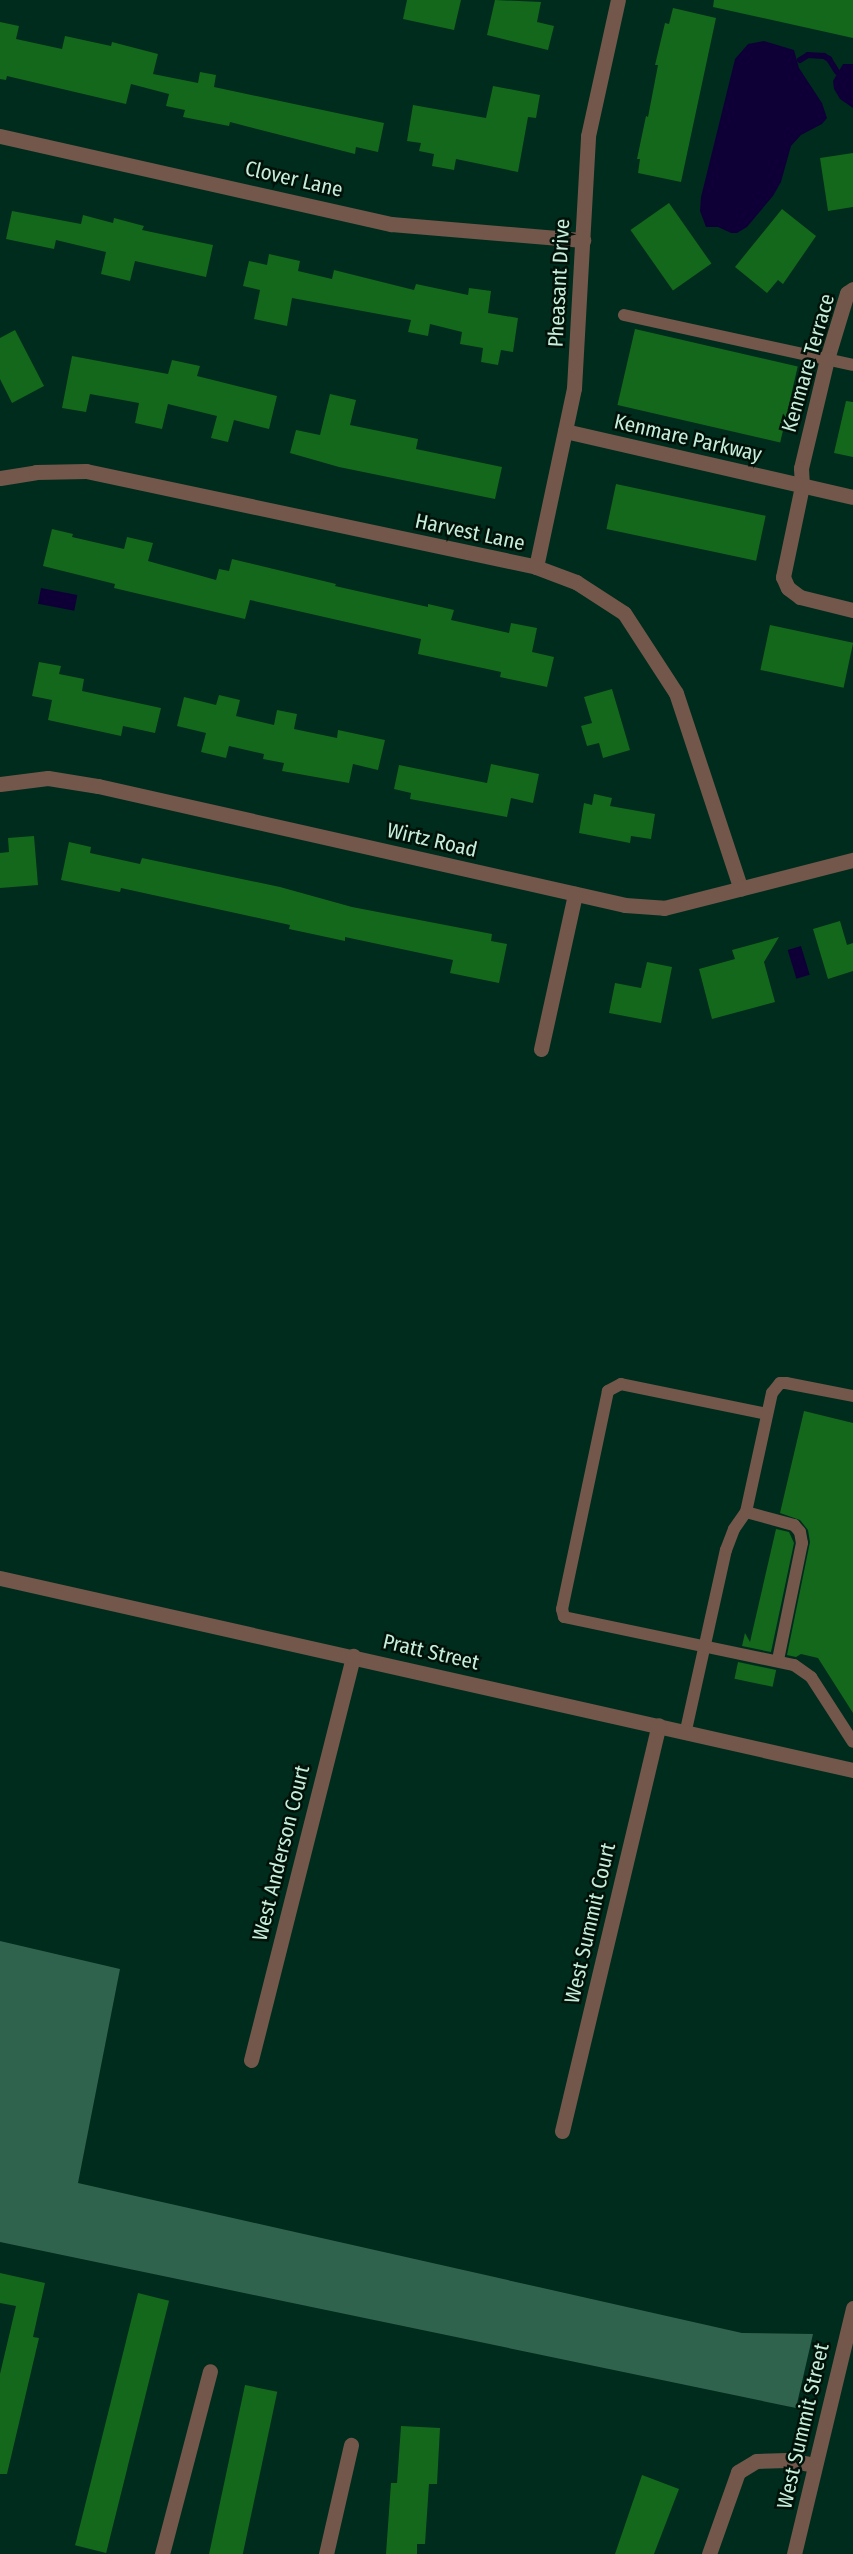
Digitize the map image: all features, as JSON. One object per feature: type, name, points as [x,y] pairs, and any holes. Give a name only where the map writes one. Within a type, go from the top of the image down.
[{"type":"street","name":"Pheasant Drive","points":[[537,567],[574,388],[588,136],[618,0]]},
{"type":"street","name":"Clover Lane","points":[[0,136],[391,224],[582,240]]},
{"type":"street","name":"Kenmare Terrace","points":[[802,486],[801,468],[827,359],[847,292],[853,288]]},
{"type":"street","name":"Kenmare Parkway","points":[[565,431],[853,497]]},
{"type":"street","name":"Harvest Lane","points":[[0,478],[36,472],[86,471],[537,567],[576,582],[624,612],[676,693],[741,890]]},
{"type":"street","points":[[802,486],[785,558],[783,577],[788,588],[800,597],[853,610]]},
{"type":"street","name":"Wirtz Road","points":[[0,784],[48,778],[98,786],[575,894],[625,904],[664,908],[853,860]]},
{"type":"street","points":[[541,1049],[575,894]]},
{"type":"street","name":"Pratt Street","points":[[0,1578],[853,1770]]},
{"type":"street","name":"West Anderson Court","points":[[251,2060],[353,1656]]},
{"type":"street","name":"West Summit Court","points":[[562,2132],[659,1725]]},
{"type":"street","name":"West Summit Street","points":[[794,2554],[853,2308]]},
{"type":"street","points":[[162,2554],[210,2371]]},
{"type":"street","points":[[326,2554],[351,2445]]},
{"type":"street","points":[[709,2554],[738,2472],[756,2461],[788,2460],[815,2465]]},
{"type":"lane","points":[[624,315],[853,365]]},
{"type":"lane","points":[[686,1731],[726,1550],[734,1529],[746,1512],[772,1393],[780,1383],[853,1396]]},
{"type":"lane","points":[[767,1414],[621,1384],[608,1391],[562,1609],[564,1617],[794,1665],[811,1677],[853,1742]]},
{"type":"lane","points":[[746,1512],[794,1525],[800,1532],[802,1543],[778,1660]]},
{"type":"green space","points":[[0,1941],[120,1969],[78,2183],[742,2333],[813,2334],[796,2408],[0,2242]]},
{"type":"shaded area","points":[[764,41],[794,50],[799,68],[822,103],[827,118],[822,124],[801,135],[791,146],[781,182],[773,196],[747,227],[737,233],[731,233],[718,227],[706,227],[700,211],[701,197],[735,59],[748,44]]},
{"type":"shaded area","points":[[843,64],[853,64],[853,108],[840,99],[834,89],[833,81]]},
{"type":"shaded area","points":[[41,588],[77,595],[74,611],[38,604]]},
{"type":"shaded area","points":[[801,946],[810,975],[796,979],[788,950]]},
{"type":"building","points":[[407,0],[461,0],[454,30],[403,19]]},
{"type":"building","points":[[495,0],[541,2],[537,22],[554,26],[548,50],[487,35]]},
{"type":"building","points":[[714,0],[853,0],[853,38],[713,7]]},
{"type":"building","points":[[673,8],[716,18],[681,182],[638,173],[640,159],[637,159],[646,116],[648,117],[658,65],[655,65],[665,23],[669,24]]},
{"type":"building","points":[[0,22],[19,26],[16,39],[62,49],[65,36],[111,46],[112,42],[158,54],[153,74],[198,83],[200,72],[216,75],[214,87],[384,123],[378,152],[356,147],[355,154],[230,122],[229,126],[183,117],[185,110],[166,106],[169,94],[131,84],[126,104],[7,76],[6,80],[0,79]]},
{"type":"building","points":[[493,86],[540,95],[536,118],[528,117],[518,172],[456,159],[454,170],[432,166],[434,154],[419,151],[421,143],[407,141],[413,105],[486,118]]},
{"type":"building","points":[[853,153],[853,207],[828,211],[820,158]]},
{"type":"building","points":[[669,203],[711,264],[673,291],[630,230]]},
{"type":"building","points":[[782,209],[816,236],[783,284],[778,280],[767,293],[735,267]]},
{"type":"building","points":[[12,211],[81,224],[83,215],[113,223],[114,218],[144,226],[142,230],[213,245],[206,277],[135,261],[130,281],[101,274],[106,252],[56,240],[54,249],[6,239]]},
{"type":"building","points":[[269,254],[300,261],[298,271],[332,279],[334,270],[414,290],[416,284],[468,295],[469,288],[491,291],[488,313],[518,318],[513,352],[501,350],[498,365],[481,362],[483,348],[460,344],[462,332],[430,324],[428,336],[408,332],[411,320],[292,298],[287,326],[254,319],[260,290],[243,286],[249,261],[267,265]]},
{"type":"building","points":[[635,329],[798,367],[780,443],[617,405]]},
{"type":"building","points":[[15,330],[44,386],[12,403],[0,379],[0,338]]},
{"type":"building","points":[[72,356],[168,374],[172,360],[200,366],[197,376],[277,396],[269,429],[234,420],[228,442],[211,438],[217,416],[168,404],[162,429],[135,423],[139,403],[90,394],[86,412],[62,408]]},
{"type":"building","points":[[330,394],[356,400],[350,425],[418,439],[416,449],[502,467],[495,499],[339,467],[290,453],[296,430],[320,435]]},
{"type":"building","points":[[846,401],[853,402],[853,457],[834,453]]},
{"type":"building","points":[[616,484],[766,516],[756,561],[606,529]]},
{"type":"building","points":[[52,529],[73,534],[72,537],[124,549],[127,537],[153,543],[148,561],[216,580],[219,569],[229,571],[232,559],[336,584],[335,586],[428,607],[428,604],[454,610],[451,620],[509,633],[511,623],[537,628],[532,652],[554,657],[547,687],[500,677],[501,672],[418,654],[421,639],[250,600],[245,619],[114,588],[115,584],[43,566]]},
{"type":"building","points":[[770,625],[853,643],[844,688],[760,670]]},
{"type":"building","points":[[39,662],[61,666],[59,674],[84,679],[82,691],[161,708],[155,733],[123,726],[121,736],[48,720],[52,700],[32,696]]},
{"type":"building","points":[[612,689],[630,750],[603,758],[599,743],[587,746],[581,726],[592,723],[584,697]]},
{"type":"building","points":[[219,695],[240,700],[236,716],[274,725],[277,710],[297,714],[294,729],[337,738],[338,730],[385,740],[378,770],[353,764],[349,783],[282,771],[284,763],[263,759],[264,754],[229,746],[226,758],[201,752],[206,733],[177,726],[184,697],[216,705]]},
{"type":"building","points":[[491,764],[539,774],[533,803],[511,798],[507,817],[410,799],[411,793],[394,789],[399,765],[487,783]]},
{"type":"building","points":[[594,794],[612,798],[610,806],[655,814],[651,839],[631,836],[630,843],[579,833],[584,803],[592,805]]},
{"type":"building","points":[[34,836],[38,885],[0,888],[0,853],[9,852],[8,838]]},
{"type":"building","points":[[69,842],[91,847],[90,853],[140,864],[142,858],[280,887],[352,907],[492,934],[491,941],[507,944],[499,983],[450,973],[453,960],[345,937],[345,941],[289,929],[290,925],[121,888],[120,892],[61,880]]},
{"type":"building","points":[[840,921],[847,945],[853,943],[853,971],[828,979],[813,929]]},
{"type":"building","points":[[779,937],[764,962],[775,1002],[712,1019],[699,969],[735,959],[732,950]]},
{"type":"building","points":[[647,962],[672,967],[661,1023],[609,1013],[615,983],[641,988]]},
{"type":"building","points":[[804,1411],[853,1423],[853,1713],[818,1658],[801,1654],[796,1657],[787,1655],[810,1542],[808,1530],[800,1520],[780,1513]]},
{"type":"building","points":[[776,1529],[789,1532],[794,1543],[771,1652],[742,1646],[745,1633],[750,1642]]},
{"type":"building","points":[[738,1662],[776,1670],[773,1687],[734,1679]]},
{"type":"building","points":[[0,2273],[45,2283],[33,2337],[39,2338],[7,2474],[0,2474],[0,2374],[16,2306],[0,2303]]},
{"type":"building","points":[[138,2293],[169,2301],[106,2553],[75,2545]]},
{"type":"building","points":[[245,2385],[277,2392],[243,2554],[209,2554]]},
{"type":"building","points":[[401,2426],[440,2428],[437,2484],[429,2484],[425,2544],[417,2544],[417,2554],[386,2554],[391,2483],[397,2483]]},
{"type":"building","points":[[642,2475],[679,2489],[654,2554],[615,2554]]},
{"type":"waterway","points":[[800,60],[808,55],[824,56],[829,59],[837,72]]}]
